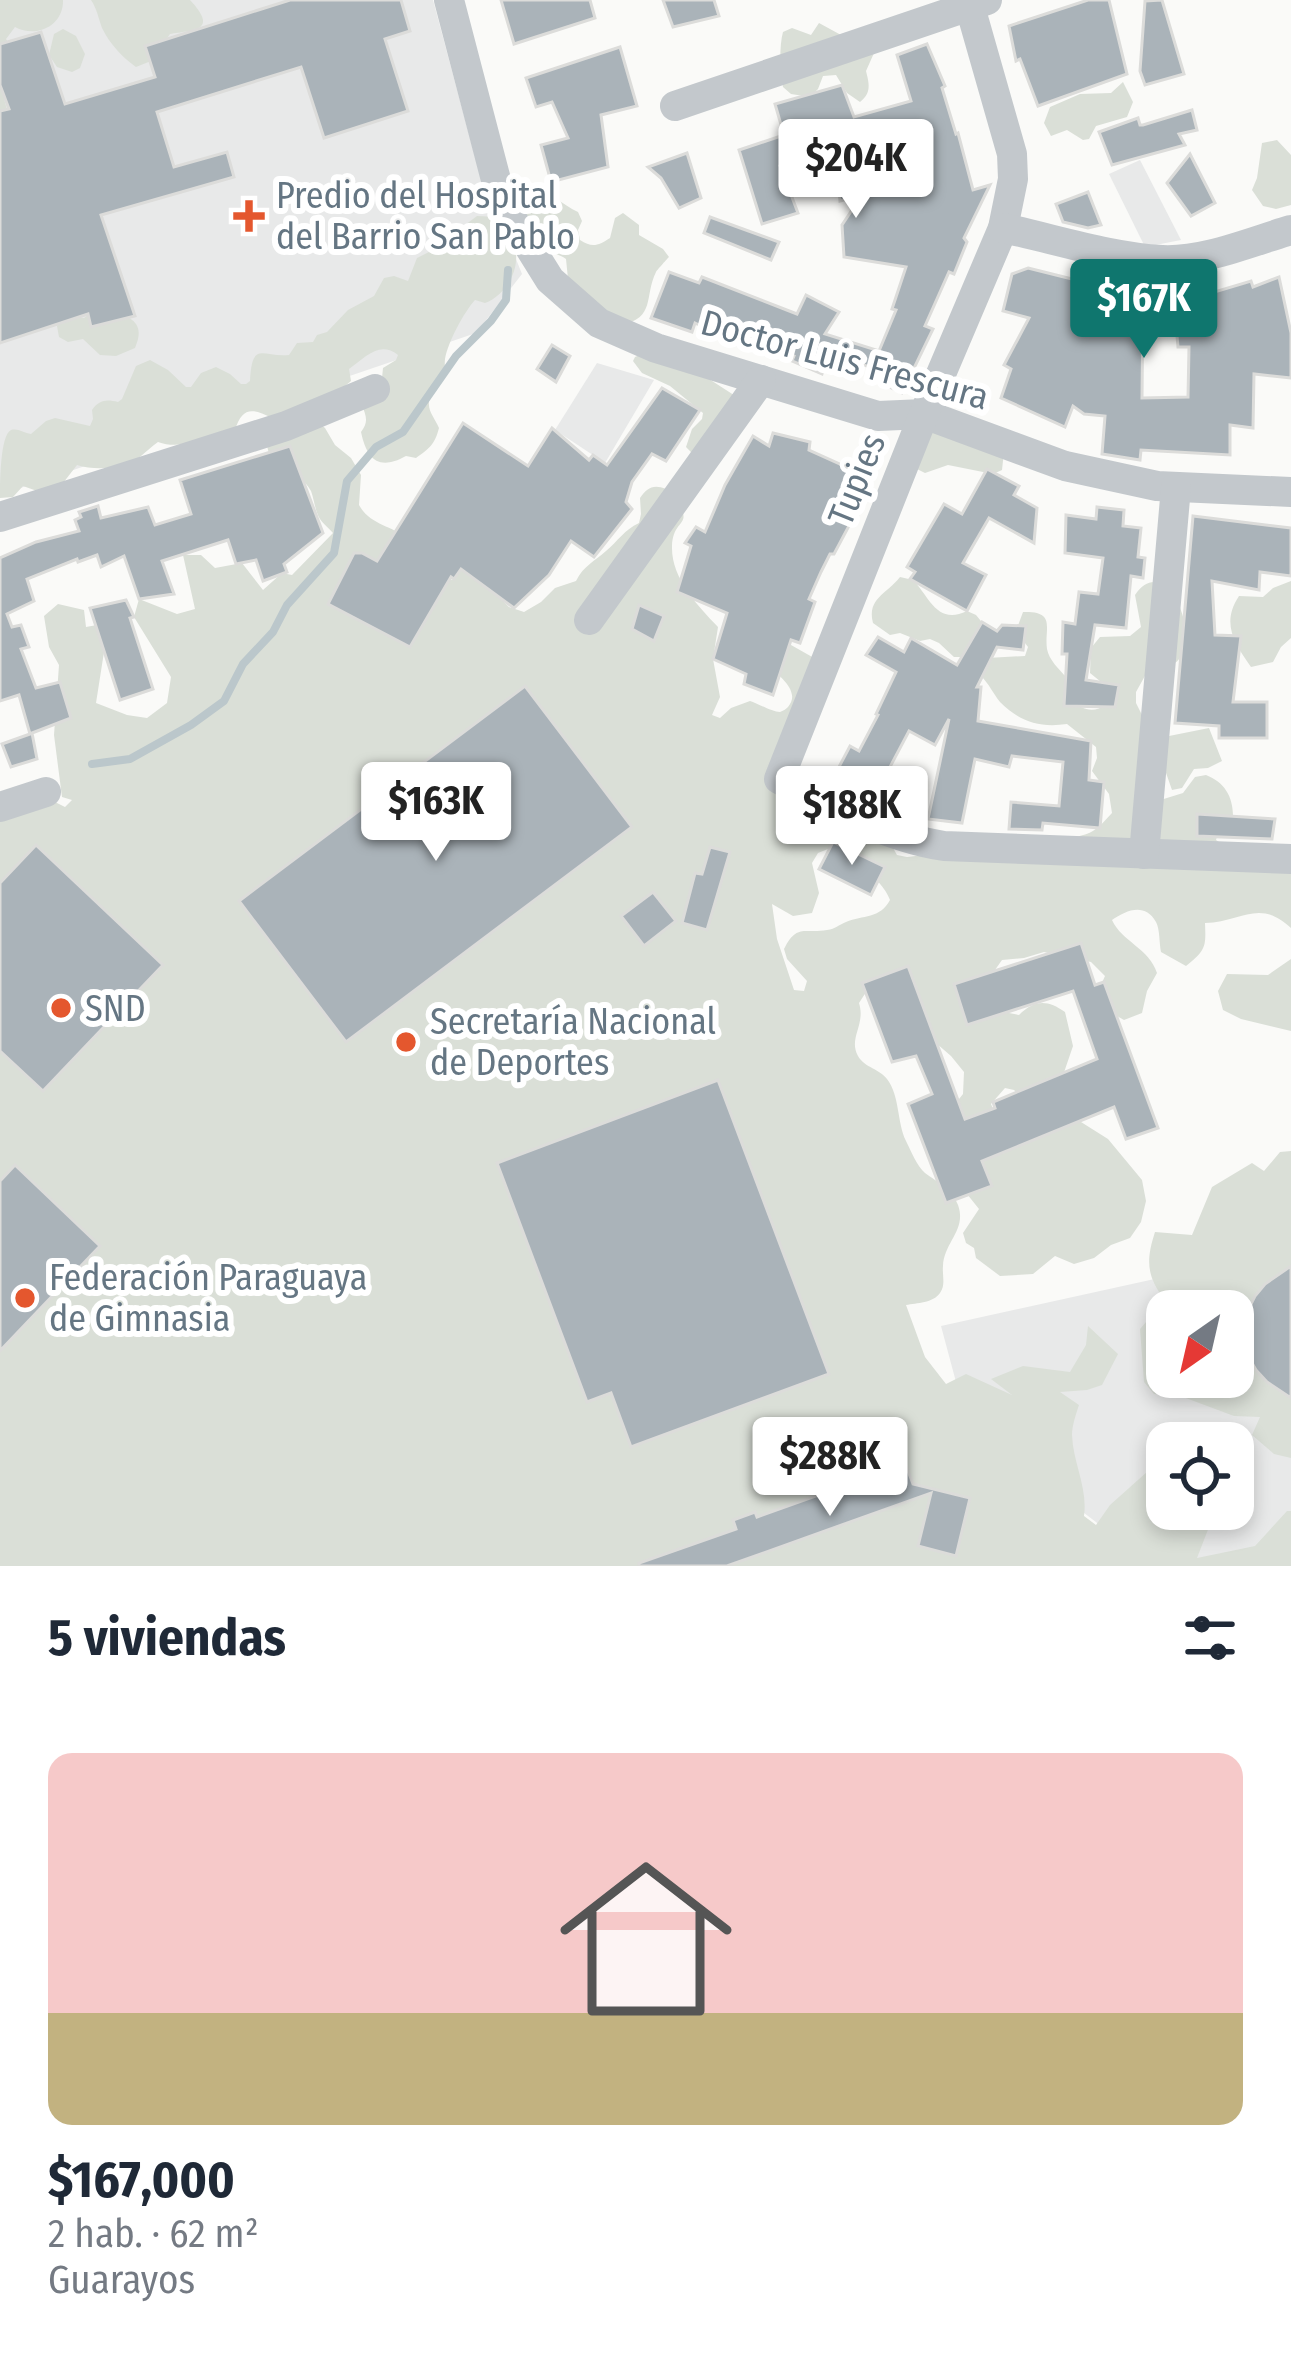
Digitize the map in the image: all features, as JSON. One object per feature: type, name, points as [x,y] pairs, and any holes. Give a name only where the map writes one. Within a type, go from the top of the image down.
[{"type":"street","name":"Doctor Luis Frescura","points":[[448,0],[502,203],[550,280],[599,323],[656,348],[878,416],[923,414],[1065,466],[1157,486],[1291,492]]},
{"type":"street","points":[[675,106],[975,2]]},
{"type":"street","name":"Tupies","points":[[975,2],[1012,154],[1013,179],[1003,228],[923,414],[779,778],[867,824],[917,842],[1144,854]]},
{"type":"street","points":[[1003,228],[1165,260],[1201,256],[1291,230]]},
{"type":"street","points":[[589,620],[761,380]]},
{"type":"street","points":[[0,517],[286,426],[375,389]]},
{"type":"street","points":[[1176,487],[1144,854],[1291,859]]},
{"type":"street","points":[[0,807],[46,792]]},
{"type":"shaded area","points":[[0,0],[63,0],[54,23],[32,31],[15,27],[6,39],[4,99],[8,113],[0,129]]},
{"type":"shaded area","points":[[91,0],[190,0],[203,24],[170,34],[151,61],[136,67],[108,39]]},
{"type":"shaded area","name":"Predio del Hospital del Barrio San Pablo","points":[[433,0],[475,157],[522,274],[476,333],[0,495],[0,2]]},
{"type":"shaded area","points":[[819,23],[874,53],[866,71],[868,91],[860,102],[847,93],[836,75],[823,76],[810,97],[791,94],[783,87],[783,32],[792,28],[811,35]]},
{"type":"shaded area","points":[[63,29],[76,36],[85,54],[80,68],[72,72],[57,67],[49,55],[54,34]]},
{"type":"shaded area","points":[[1123,82],[1133,102],[1127,117],[1096,126],[1089,139],[1067,130],[1051,136],[1044,123],[1050,107],[1080,94],[1111,93]]},
{"type":"shaded area","points":[[1277,140],[1291,155],[1291,205],[1276,209],[1263,206],[1252,190],[1262,143]]},
{"type":"shaded area","points":[[1140,160],[1181,240],[1145,247],[1109,174]]},
{"type":"shaded area","points":[[536,191],[578,212],[584,243],[595,245],[610,238],[615,218],[623,213],[639,225],[639,235],[663,249],[669,257],[656,272],[640,317],[621,325],[568,279],[566,259],[531,244],[521,225],[515,195]]},
{"type":"shaded area","points":[[477,216],[498,217],[515,249],[515,269],[492,300],[475,300],[457,328],[444,372],[430,398],[439,428],[431,446],[416,458],[376,460],[361,432],[366,419],[362,405],[382,378],[383,368],[398,355],[385,349],[372,352],[349,369],[351,381],[339,391],[272,418],[248,412],[235,430],[187,444],[158,442],[119,466],[77,465],[60,487],[37,491],[23,486],[13,497],[0,498],[3,450],[11,430],[31,434],[55,418],[90,426],[92,410],[103,401],[122,399],[136,366],[150,360],[186,387],[216,367],[246,384],[256,355],[289,355],[297,343],[313,342],[348,310],[374,296],[384,278],[408,281],[417,258]]},
{"type":"shaded area","points":[[96,309],[135,323],[139,337],[135,348],[116,356],[100,355],[83,339],[68,342],[59,337],[60,322],[84,318]]},
{"type":"shaded area","points":[[644,353],[709,379],[740,399],[693,454],[686,447],[703,413],[670,386],[642,373],[633,361]]},
{"type":"shaded area","points":[[597,363],[654,380],[605,463],[555,430]]},
{"type":"shaded area","name":"Secretaría Nacional de Deportes","points":[[318,422],[361,475],[359,505],[369,517],[408,539],[452,580],[460,571],[472,570],[509,607],[524,612],[555,588],[576,581],[639,523],[640,498],[645,492],[654,487],[666,489],[684,516],[673,536],[676,569],[718,627],[713,659],[720,697],[712,715],[720,718],[750,701],[777,712],[788,707],[790,689],[767,665],[783,637],[814,658],[780,766],[888,839],[897,855],[907,857],[1071,838],[1090,832],[1112,813],[1109,794],[1092,771],[1096,747],[1067,724],[1023,719],[1000,702],[981,676],[987,658],[1025,656],[1028,647],[1016,631],[1023,612],[1034,612],[1047,622],[1048,653],[1066,677],[1068,693],[1084,708],[1098,709],[1106,705],[1106,686],[1090,673],[1091,648],[1100,637],[1130,636],[1141,627],[1135,595],[1146,584],[1158,582],[1168,588],[1182,615],[1185,646],[1173,664],[1146,674],[1136,692],[1136,703],[1150,731],[1154,802],[1183,793],[1195,777],[1206,775],[1222,786],[1233,816],[1216,840],[1235,853],[1291,869],[1291,928],[1259,913],[1205,923],[1203,948],[1186,966],[1161,952],[1152,916],[1135,910],[1117,916],[1112,920],[1116,928],[1148,957],[1157,973],[1142,1013],[1124,1020],[1110,1012],[1101,985],[1105,976],[1091,962],[1044,952],[1002,960],[990,977],[999,1011],[1019,1015],[1042,1003],[1065,1012],[1073,1046],[1058,1090],[1028,1104],[1005,1088],[991,1104],[999,1123],[1081,1122],[1108,1139],[1142,1180],[1146,1201],[1141,1222],[1130,1238],[1094,1258],[1074,1264],[1055,1256],[1033,1274],[1000,1276],[976,1258],[963,1233],[979,1209],[967,1194],[951,1109],[963,1094],[964,1072],[870,986],[859,1003],[855,1049],[891,1086],[903,1134],[919,1166],[958,1205],[960,1222],[944,1258],[942,1290],[929,1301],[906,1305],[925,1357],[946,1384],[966,1374],[1012,1395],[991,1379],[1023,1366],[1070,1372],[1086,1345],[1088,1326],[1118,1354],[1102,1385],[1060,1392],[1079,1405],[1072,1435],[1084,1516],[1096,1525],[1110,1505],[1146,1473],[1146,1530],[1208,1530],[1197,1558],[1255,1546],[1291,1511],[1291,1566],[0,1566],[0,817],[51,800],[65,807],[72,800],[62,797],[54,735],[59,665],[49,647],[44,616],[58,604],[84,610],[86,627],[108,623],[124,646],[104,652],[96,703],[147,718],[167,703],[171,677],[134,617],[139,599],[177,614],[195,609],[183,555],[201,555],[215,568],[242,563],[263,590],[282,573],[292,575],[333,533],[320,519],[306,484],[268,451],[267,441]],"holes":[[[828,849],[855,863],[890,900],[871,916],[793,936],[784,949],[787,959],[807,981],[804,991],[794,990],[777,939],[772,904],[793,916],[812,913],[819,893],[812,863],[818,853]]]},
{"type":"shaded area","points":[[924,429],[1004,451],[1002,470],[993,474],[948,465],[925,473],[917,469]]},
{"type":"shaded area","points":[[900,577],[913,580],[941,612],[957,615],[967,611],[985,626],[962,657],[954,657],[930,639],[890,635],[873,623],[875,602]]},
{"type":"shaded area","points":[[1291,581],[1291,638],[1273,662],[1251,667],[1232,633],[1234,606],[1239,596],[1263,597]]},
{"type":"shaded area","points":[[1209,728],[1222,761],[1194,769],[1182,788],[1172,790],[1165,770],[1164,737]]},
{"type":"shaded area","points":[[1291,959],[1291,1031],[1223,1010],[1218,991],[1227,974],[1268,975]]},
{"type":"shaded area","points":[[1291,1151],[1291,1458],[1274,1454],[1254,1437],[1260,1417],[1234,1416],[1186,1398],[1254,1398],[1254,1290],[1159,1290],[1150,1267],[1155,1232],[1192,1235],[1212,1187],[1252,1163],[1264,1171],[1280,1152]]},
{"type":"shaded area","points":[[1291,1249],[1291,1566],[1117,1566],[1105,1529],[967,1423],[941,1326]]},
{"type":"shaded area","points":[[1146,1322],[1146,1384],[1144,1382],[1140,1329]]},
{"type":"building","points":[[290,0],[401,0],[410,31],[385,39],[408,111],[324,138],[301,67],[157,112],[174,167],[227,152],[234,177],[101,215],[135,316],[91,327],[88,314],[0,343],[0,111],[9,109],[0,85],[0,44],[41,32],[65,104],[155,77],[145,46]]},
{"type":"building","points":[[501,0],[590,0],[595,18],[514,44]]},
{"type":"building","points":[[663,0],[714,0],[719,16],[673,27]]},
{"type":"building","points":[[1088,0],[1109,0],[1127,74],[1038,106],[1020,59],[1016,61],[1009,26]]},
{"type":"building","points":[[1162,0],[1184,74],[1145,85],[1140,71],[1145,1]]},
{"type":"building","points":[[927,44],[945,86],[973,190],[990,185],[964,238],[967,242],[954,274],[949,272],[925,326],[933,329],[902,393],[881,383],[885,371],[828,355],[822,374],[792,361],[794,356],[735,331],[730,340],[695,323],[692,332],[651,318],[669,272],[699,283],[702,277],[797,314],[806,295],[839,312],[825,334],[879,351],[896,310],[892,309],[906,267],[844,257],[842,225],[862,195],[840,201],[836,161],[829,163],[825,150],[780,166],[798,213],[762,224],[739,150],[784,135],[775,104],[842,85],[854,117],[911,101],[897,55]]},
{"type":"building","points":[[620,47],[637,106],[601,115],[608,167],[551,182],[541,145],[568,138],[552,102],[536,107],[526,78]]},
{"type":"building","points":[[1192,110],[1197,130],[1179,134],[1185,145],[1112,165],[1099,132],[1138,118],[1143,125]]},
{"type":"building","points":[[687,153],[701,198],[679,208],[661,178],[648,167]]},
{"type":"building","points":[[1190,154],[1215,203],[1191,216],[1167,183]]},
{"type":"building","points":[[1088,192],[1101,225],[1088,228],[1063,222],[1056,204]]},
{"type":"building","points":[[710,217],[779,242],[771,260],[704,233]]},
{"type":"building","points":[[1028,268],[1143,301],[1142,398],[1188,397],[1189,347],[1178,347],[1174,304],[1279,277],[1291,333],[1291,378],[1254,374],[1253,428],[1230,425],[1230,455],[1141,450],[1140,460],[1102,454],[1105,416],[1084,414],[1073,406],[1065,427],[1001,398],[1011,369],[1004,365],[1029,318],[1003,311],[1012,274]]},
{"type":"building","points":[[552,345],[570,356],[556,382],[537,369]]},
{"type":"building","points":[[662,388],[700,410],[666,461],[652,454],[632,482],[626,502],[632,509],[594,557],[571,541],[549,575],[514,608],[461,569],[451,577],[410,647],[328,604],[354,553],[377,561],[463,423],[528,466],[552,428],[589,460],[593,455],[607,465]]},
{"type":"building","points":[[773,433],[810,442],[809,450],[864,475],[853,505],[859,507],[821,572],[809,599],[815,602],[800,643],[791,640],[773,695],[744,684],[746,674],[713,659],[727,613],[677,592],[691,546],[685,543],[696,527],[705,532],[753,436],[769,446]]},
{"type":"building","points":[[290,446],[323,533],[284,564],[287,572],[263,581],[256,560],[236,564],[228,540],[162,561],[174,594],[139,599],[124,556],[101,567],[97,555],[77,559],[27,579],[34,601],[7,614],[12,627],[21,625],[29,647],[21,649],[36,688],[60,682],[71,718],[32,733],[37,759],[11,767],[2,744],[30,734],[19,695],[0,701],[0,558],[79,531],[75,520],[81,517],[79,512],[98,506],[101,518],[148,507],[155,525],[191,514],[180,480]]},
{"type":"building","points":[[987,469],[1019,486],[1014,495],[1037,508],[1034,543],[989,518],[963,563],[986,575],[967,611],[910,579],[915,572],[907,567],[944,504],[962,514]]},
{"type":"building","points":[[1097,507],[1124,510],[1123,526],[1141,528],[1138,557],[1145,558],[1143,578],[1131,576],[1126,628],[1095,625],[1086,680],[1119,685],[1115,707],[1064,706],[1067,654],[1062,654],[1063,622],[1075,624],[1079,592],[1098,594],[1103,558],[1065,553],[1066,515],[1096,519]]},
{"type":"building","points":[[1193,516],[1291,528],[1291,576],[1260,572],[1259,590],[1212,581],[1215,635],[1241,636],[1233,702],[1267,702],[1267,738],[1219,738],[1219,726],[1175,723]]},
{"type":"building","points":[[126,600],[153,689],[120,700],[90,608]]},
{"type":"building","points":[[639,605],[664,616],[654,641],[632,629]]},
{"type":"building","points":[[982,622],[997,631],[1002,625],[1026,626],[1023,650],[997,647],[977,687],[981,687],[978,721],[1091,741],[1089,780],[1104,782],[1100,828],[1043,823],[1042,830],[1009,829],[1011,802],[1059,806],[1063,762],[1012,756],[1009,767],[975,759],[962,823],[928,819],[949,719],[935,745],[909,731],[890,767],[914,782],[897,814],[830,784],[850,746],[859,751],[896,672],[866,655],[878,637],[904,652],[911,638],[957,665]]},
{"type":"building","points":[[525,686],[632,827],[346,1042],[239,901]]},
{"type":"building","points":[[1197,814],[1275,819],[1272,839],[1197,836]]},
{"type":"building","points":[[833,842],[885,867],[871,895],[819,869]]},
{"type":"building","name":"SND","points":[[36,845],[163,965],[43,1091],[0,1051],[0,883]]},
{"type":"building","points":[[710,847],[730,852],[707,930],[682,923],[695,873],[702,874]]},
{"type":"building","points":[[653,892],[676,921],[644,946],[621,916]]},
{"type":"building","points":[[1081,943],[1095,985],[1104,982],[1158,1128],[1126,1139],[1114,1107],[982,1161],[992,1186],[946,1203],[908,1104],[932,1094],[916,1056],[892,1062],[862,983],[908,966],[965,1119],[995,1108],[993,1102],[1097,1059],[1073,991],[967,1025],[954,984]]},
{"type":"building","points":[[718,1080],[829,1374],[631,1447],[611,1393],[587,1402],[497,1163]]},
{"type":"building","name":"Federación Paraguaya de Gimnasia","points":[[15,1165],[100,1246],[0,1351],[0,1181]]},
{"type":"building","points":[[1291,1266],[1291,1398],[1254,1366],[1254,1298]]},
{"type":"building","points":[[900,1450],[913,1484],[970,1498],[956,1556],[918,1546],[931,1493],[727,1566],[639,1566],[736,1529],[733,1520],[755,1512],[757,1517],[880,1473],[875,1459]]},
{"type":"waterway","points":[[92,764],[130,759],[224,701],[243,664],[334,553],[347,481],[376,447],[403,432],[456,356],[491,321],[506,300],[508,270]]},
{"type":"place","name":"Predio del Hospital del Barrio San Pablo","points":[[249,216]]},
{"type":"place","name":"SND","points":[[61,1008]]},
{"type":"place","name":"Secretaría Nacional de Deportes","points":[[406,1042]]},
{"type":"place","name":"Federación Paraguaya de Gimnasia","points":[[25,1298]]}]
